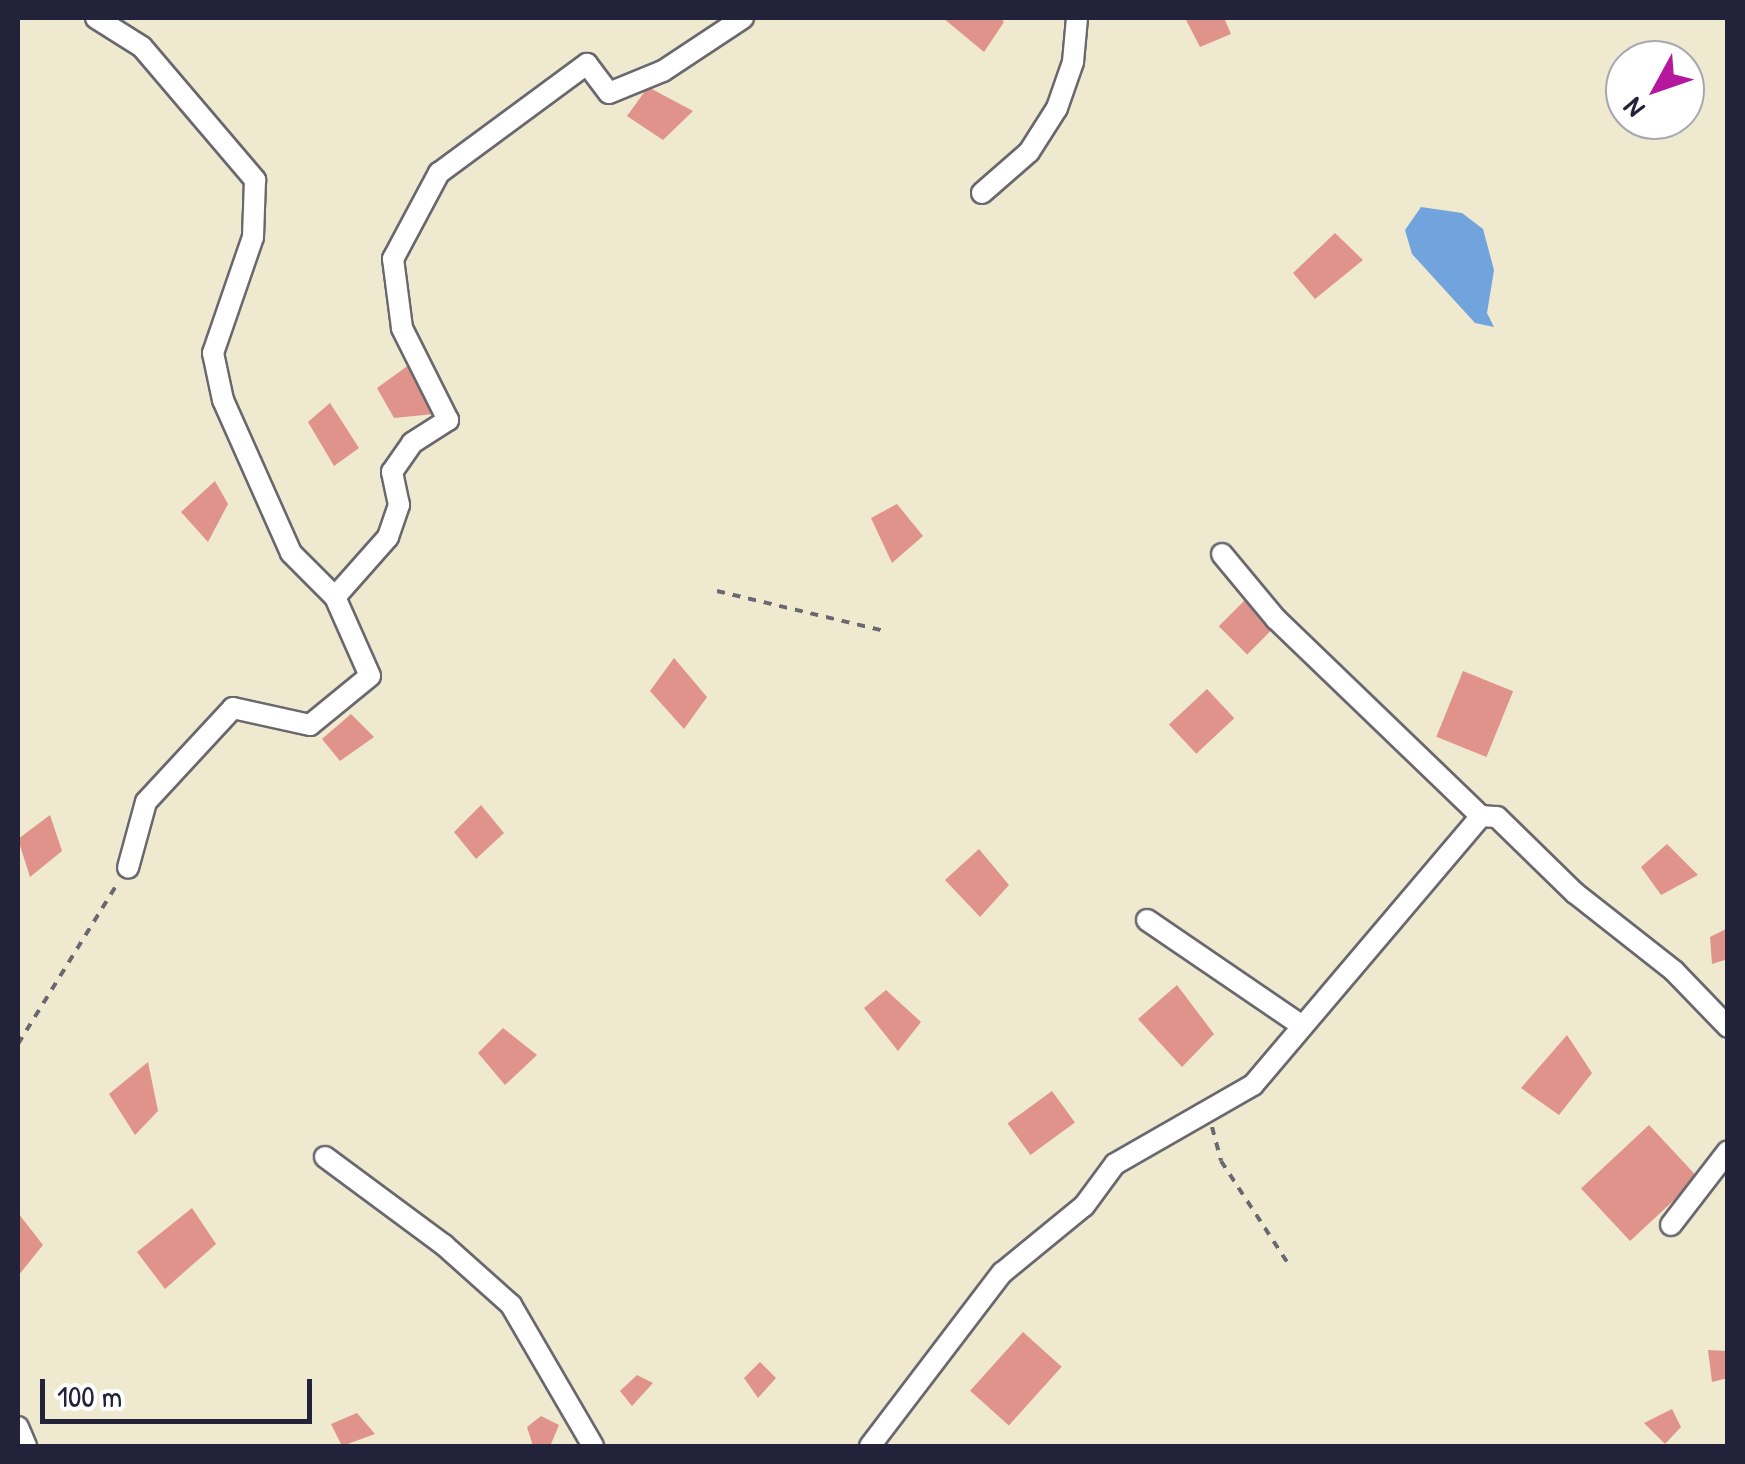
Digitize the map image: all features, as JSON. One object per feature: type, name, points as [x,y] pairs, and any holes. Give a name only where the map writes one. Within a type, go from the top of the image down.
[{"type":"street","points":[[96,18],[142,47],[255,180],[252,237],[212,353],[254,481],[292,553],[335,598],[370,676],[310,725],[233,708],[146,802],[128,868]]},
{"type":"street","points":[[335,598],[388,537],[398,506],[392,472],[412,443],[448,420],[402,328],[393,258],[439,173],[588,64],[609,92],[663,71],[744,18]]},
{"type":"street","points":[[982,192],[1028,152],[1057,108],[1072,62],[1077,18]]},
{"type":"street","points":[[1222,554],[1276,619],[1481,816],[1498,817],[1575,892],[1674,972],[1728,1027]]},
{"type":"street","points":[[870,1446],[1002,1273],[1084,1206],[1115,1164],[1253,1085],[1481,816]]},
{"type":"street","points":[[1148,920],[1301,1024]]},
{"type":"street","points":[[1671,1226],[1728,1151]]},
{"type":"street","points":[[324,1157],[444,1244],[511,1305],[593,1446]]},
{"type":"street","points":[[18,1427],[26,1446]]},
{"type":"path","points":[[717,590],[885,631]]},
{"type":"path","points":[[18,1044],[128,868]]},
{"type":"path","points":[[1208,1111],[1221,1161],[1287,1262]]},
{"type":"water","points":[[1421,207],[1462,213],[1483,229],[1494,270],[1487,313],[1494,327],[1475,323],[1412,254],[1405,230]]},
{"type":"building","points":[[943,18],[1000,18],[1004,22],[984,52]]},
{"type":"building","points":[[1185,18],[1224,18],[1231,34],[1200,47]]},
{"type":"building","points":[[648,87],[693,111],[663,140],[627,116]]},
{"type":"building","points":[[1335,233],[1363,260],[1315,299],[1293,273]]},
{"type":"building","points":[[413,362],[434,414],[394,418],[377,388]]},
{"type":"building","points":[[330,403],[359,448],[334,466],[308,422]]},
{"type":"building","points":[[215,481],[228,504],[208,542],[181,512]]},
{"type":"building","points":[[897,504],[923,536],[892,563],[871,518]]},
{"type":"building","points":[[1245,600],[1273,628],[1247,654],[1219,626]]},
{"type":"building","points":[[674,658],[707,697],[684,729],[650,691]]},
{"type":"building","points":[[1463,671],[1513,691],[1486,757],[1436,737]]},
{"type":"building","points":[[1207,689],[1234,718],[1196,754],[1169,724]]},
{"type":"building","points":[[351,714],[374,737],[340,761],[322,739]]},
{"type":"building","points":[[481,805],[504,833],[476,859],[454,832]]},
{"type":"building","points":[[50,815],[62,851],[30,877],[18,839]]},
{"type":"building","points":[[1667,844],[1698,875],[1661,895],[1641,867]]},
{"type":"building","points":[[979,849],[1009,885],[980,917],[945,880]]},
{"type":"building","points":[[1728,928],[1728,959],[1712,964],[1710,937]]},
{"type":"building","points":[[1177,985],[1214,1034],[1182,1067],[1138,1019]]},
{"type":"building","points":[[886,990],[921,1022],[898,1051],[864,1008]]},
{"type":"building","points":[[503,1028],[537,1055],[505,1085],[478,1053]]},
{"type":"building","points":[[1567,1035],[1592,1073],[1559,1115],[1521,1088]]},
{"type":"building","points":[[148,1062],[158,1111],[135,1135],[109,1094]]},
{"type":"building","points":[[1052,1091],[1075,1123],[1030,1155],[1008,1123]]},
{"type":"building","points":[[1649,1125],[1698,1178],[1630,1241],[1581,1188]]},
{"type":"building","points":[[192,1208],[216,1244],[165,1289],[137,1252]]},
{"type":"building","points":[[18,1213],[43,1245],[18,1276]]},
{"type":"building","points":[[1023,1332],[1062,1367],[1009,1426],[970,1391]]},
{"type":"building","points":[[1708,1350],[1728,1351],[1728,1378],[1712,1382]]},
{"type":"building","points":[[760,1362],[776,1378],[758,1398],[744,1378]]},
{"type":"building","points":[[637,1375],[653,1383],[632,1406],[620,1391]]},
{"type":"building","points":[[1672,1409],[1681,1427],[1665,1444],[1644,1423]]},
{"type":"building","points":[[357,1413],[375,1434],[342,1446],[331,1424]]},
{"type":"building","points":[[541,1416],[559,1425],[551,1444],[533,1446],[527,1427]]}]
